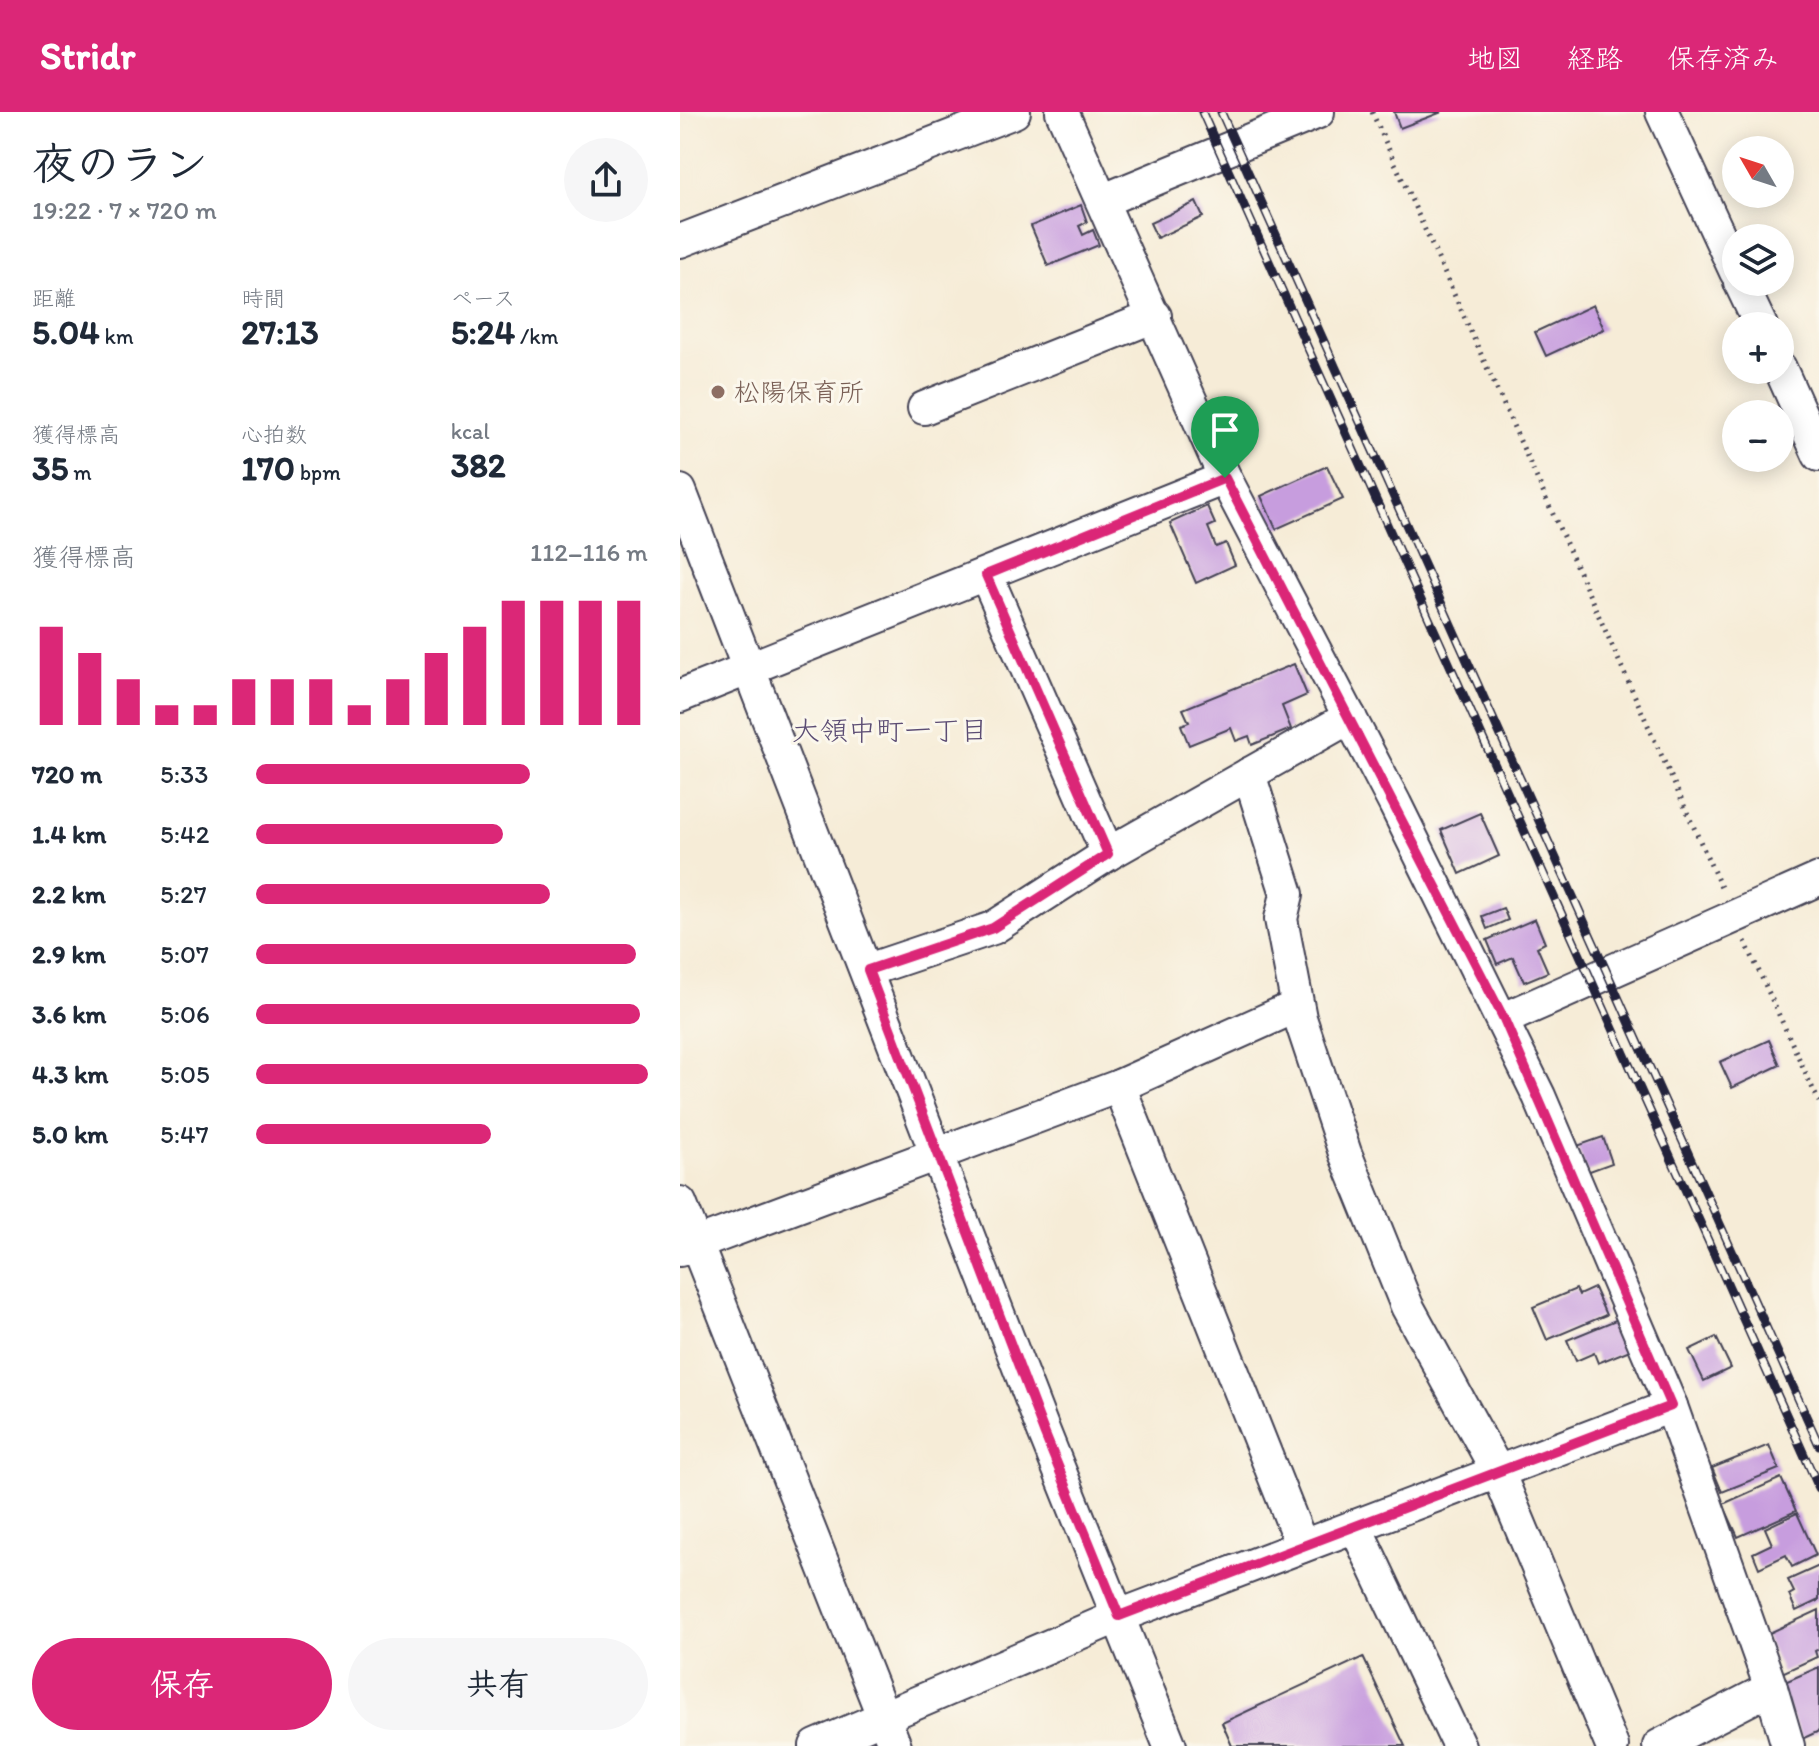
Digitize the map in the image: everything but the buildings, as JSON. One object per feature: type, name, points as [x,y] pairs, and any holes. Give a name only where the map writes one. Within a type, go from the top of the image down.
[{"type":"street","points":[[680,241],[1014,112]]},
{"type":"street","points":[[1062,112],[1104,200],[1225,478],[1504,1019],[1671,1406],[1771,1688],[1788,1746]]},
{"type":"street","points":[[1104,200],[1318,112]]},
{"type":"street","points":[[1662,112],[1722,242]]},
{"type":"street","points":[[924,408],[1155,316]]},
{"type":"street","points":[[1787,384],[1819,455]]},
{"type":"street","points":[[680,696],[1225,478]]},
{"type":"street","points":[[680,491],[1170,1746]]},
{"type":"street","points":[[986,575],[1108,854]]},
{"type":"street","points":[[868,970],[993,928],[1108,854],[1350,717]]},
{"type":"street","points":[[1249,774],[1287,894],[1281,919],[1297,1006],[1345,1153],[1407,1306],[1498,1472],[1612,1746]]},
{"type":"street","points":[[1504,1019],[1819,879]]},
{"type":"street","points":[[688,1247],[1119,1086],[1297,1006]]},
{"type":"street","points":[[1119,1086],[1302,1546]]},
{"type":"street","points":[[680,1203],[688,1247],[889,1733]]},
{"type":"street","points":[[816,1746],[889,1733],[1119,1616],[1671,1406]]},
{"type":"street","points":[[1355,1526],[1459,1746]]},
{"type":"street","points":[[1659,1746],[1771,1688]]},
{"type":"path","points":[[1372,112],[1819,1102]]},
{"type":"railway","points":[[1202,112],[1819,1488]]},
{"type":"railway","points":[[1221,112],[1819,1445]]},
{"type":"place","name":"松陽保育所","points":[[718,392]]},
{"type":"district","name":"大領中町一丁目","points":[[890,730]]},
{"type":"route","points":[[1225,478],[1504,1019],[1671,1406],[1119,1616],[1044,1432],[868,970],[993,928],[1108,854],[986,575],[1225,478]]}]
